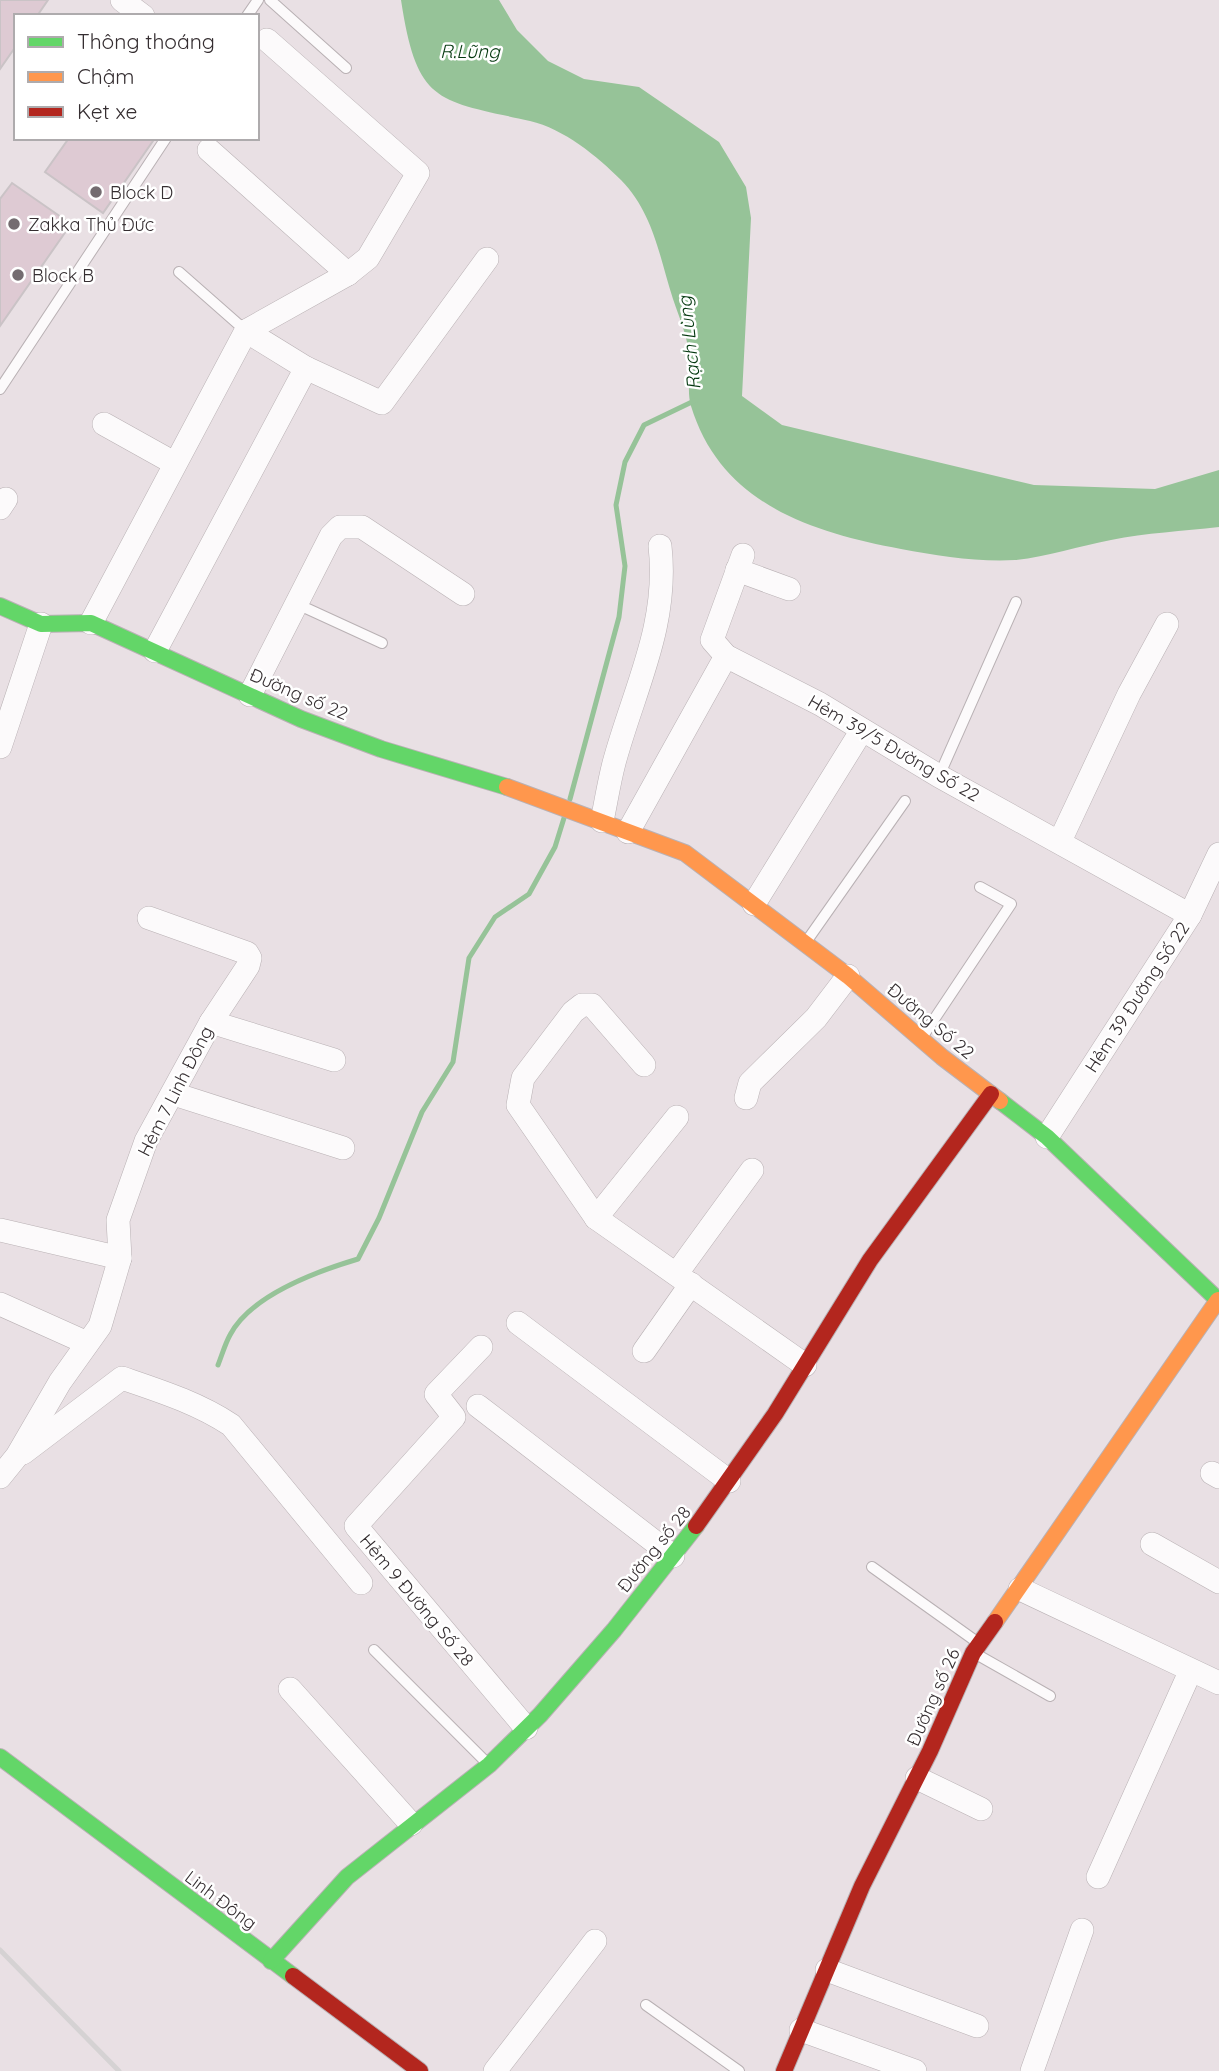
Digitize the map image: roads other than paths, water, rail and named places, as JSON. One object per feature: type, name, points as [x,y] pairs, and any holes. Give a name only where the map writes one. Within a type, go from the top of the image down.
[{"type":"street","points":[[122,0],[140,14]]},
{"type":"street","points":[[91,623],[246,331],[348,274],[368,258],[418,173],[267,40]]},
{"type":"street","points":[[209,150],[348,274]]},
{"type":"street","points":[[246,331],[306,368],[375,402],[384,402],[487,259]]},
{"type":"street","points":[[155,650],[306,368]]},
{"type":"street","points":[[104,424],[174,463]]},
{"type":"street","points":[[250,695],[331,536],[345,526],[362,527],[463,594]]},
{"type":"street","points":[[595,818],[660,616],[664,577],[660,546]]},
{"type":"street","points":[[628,832],[726,656],[712,640],[740,562],[789,589]]},
{"type":"street","name":"Đường số 22","points":[[0,607],[41,624],[91,623],[301,719],[595,818]]},
{"type":"street","points":[[0,747],[41,624]]},
{"type":"street","points":[[1060,841],[1129,694],[1167,624]]},
{"type":"street","name":"Hẻm 39/5 Đường Số 22","points":[[726,656],[820,704],[939,776],[1190,915]]},
{"type":"street","points":[[754,904],[862,730]]},
{"type":"street","name":"Đường Số 22","points":[[595,818],[685,853],[848,976],[922,1039],[1047,1137],[1218,1301]]},
{"type":"street","name":"Hẻm 39 Đường Số 22","points":[[1047,1137],[1190,915],[1219,854]]},
{"type":"street","name":"Hẻm 7 Linh Đông","points":[[0,1477],[17,1456],[60,1382],[100,1326],[120,1258],[118,1220],[146,1141],[211,1022],[248,966],[250,958],[247,953],[149,918]]},
{"type":"street","points":[[746,1098],[750,1083],[816,1017],[848,976]]},
{"type":"street","points":[[644,1065],[592,1005],[582,1005],[523,1078],[517,1096],[518,1105],[596,1217],[805,1365]]},
{"type":"street","points":[[211,1022],[334,1060]]},
{"type":"street","points":[[174,1094],[343,1147]]},
{"type":"street","name":"Đường số 28","points":[[271,1961],[347,1877],[489,1765],[614,1630],[729,1481],[870,1260],[991,1094]]},
{"type":"street","points":[[596,1217],[677,1117]]},
{"type":"street","points":[[644,1351],[684,1279],[752,1170]]},
{"type":"street","points":[[0,1230],[120,1258]]},
{"type":"street","name":"Đường số 26","points":[[784,2071],[862,1886],[917,1778],[976,1648],[1020,1589],[1218,1301]]},
{"type":"street","points":[[0,1304],[87,1343]]},
{"type":"street","points":[[518,1323],[729,1481]]},
{"type":"street","name":"Hẻm 9 Đường Số 28","points":[[481,1347],[436,1394],[454,1417],[356,1526],[526,1728]]},
{"type":"street","points":[[17,1456],[122,1378],[171,1395],[211,1411],[231,1425],[361,1583]]},
{"type":"street","points":[[478,1406],[673,1556]]},
{"type":"street","points":[[1152,1545],[1219,1582]]},
{"type":"street","points":[[1020,1589],[1209,1674],[1098,1877]]},
{"type":"street","points":[[290,1689],[411,1824]]},
{"type":"street","name":"Linh Đông","points":[[0,1757],[420,2071]]},
{"type":"street","points":[[917,1778],[981,1810]]},
{"type":"street","points":[[1032,2071],[1082,1930]]},
{"type":"street","points":[[495,2071],[595,1941]]},
{"type":"street","points":[[827,1970],[977,2026]]},
{"type":"street","points":[[802,2029],[915,2071]]},
{"type":"lane","points":[[270,0],[346,68]]},
{"type":"lane","points":[[0,389],[165,140]]},
{"type":"lane","points":[[179,272],[246,331]]},
{"type":"lane","points":[[939,776],[1016,602]]},
{"type":"lane","points":[[296,604],[382,643]]},
{"type":"lane","points":[[805,943],[905,801]]},
{"type":"lane","points":[[922,1039],[1011,904],[979,887]]},
{"type":"lane","points":[[872,1567],[976,1648],[1050,1696]]},
{"type":"lane","points":[[374,1650],[489,1765]]},
{"type":"lane","points":[[646,2006],[739,2071]]},
{"type":"water","name":"R.Lũng","points":[[401,0],[499,0],[517,30],[548,61],[584,79],[639,87],[719,142],[746,187],[751,218],[742,396],[782,425],[1034,485],[1155,489],[1219,470],[1219,527],[1099,542],[1027,559],[986,560],[929,554],[867,542],[803,522],[773,508],[747,490],[724,467],[705,440],[691,406],[690,360],[685,333],[654,236],[632,193],[591,153],[555,130],[530,121],[472,108],[436,92],[424,78],[415,60]]},
{"type":"waterway","points":[[570,799],[619,617],[625,566],[616,505],[625,462],[644,425],[696,400]]},
{"type":"waterway","points":[[218,1365],[230,1335],[253,1308],[305,1278],[358,1259],[379,1218],[422,1112],[453,1062],[469,958],[495,917],[529,894],[555,847],[564,818]]},
{"type":"railway","points":[[0,1950],[119,2071]]},
{"type":"place","name":"Block D","points":[[96,192]]},
{"type":"place","name":"Zakka Thủ Đức","points":[[14,224]]},
{"type":"place","name":"Block B","points":[[18,275]]},
{"type":"water label","name":"Rạch Lùng","points":[[689,343]]}]
